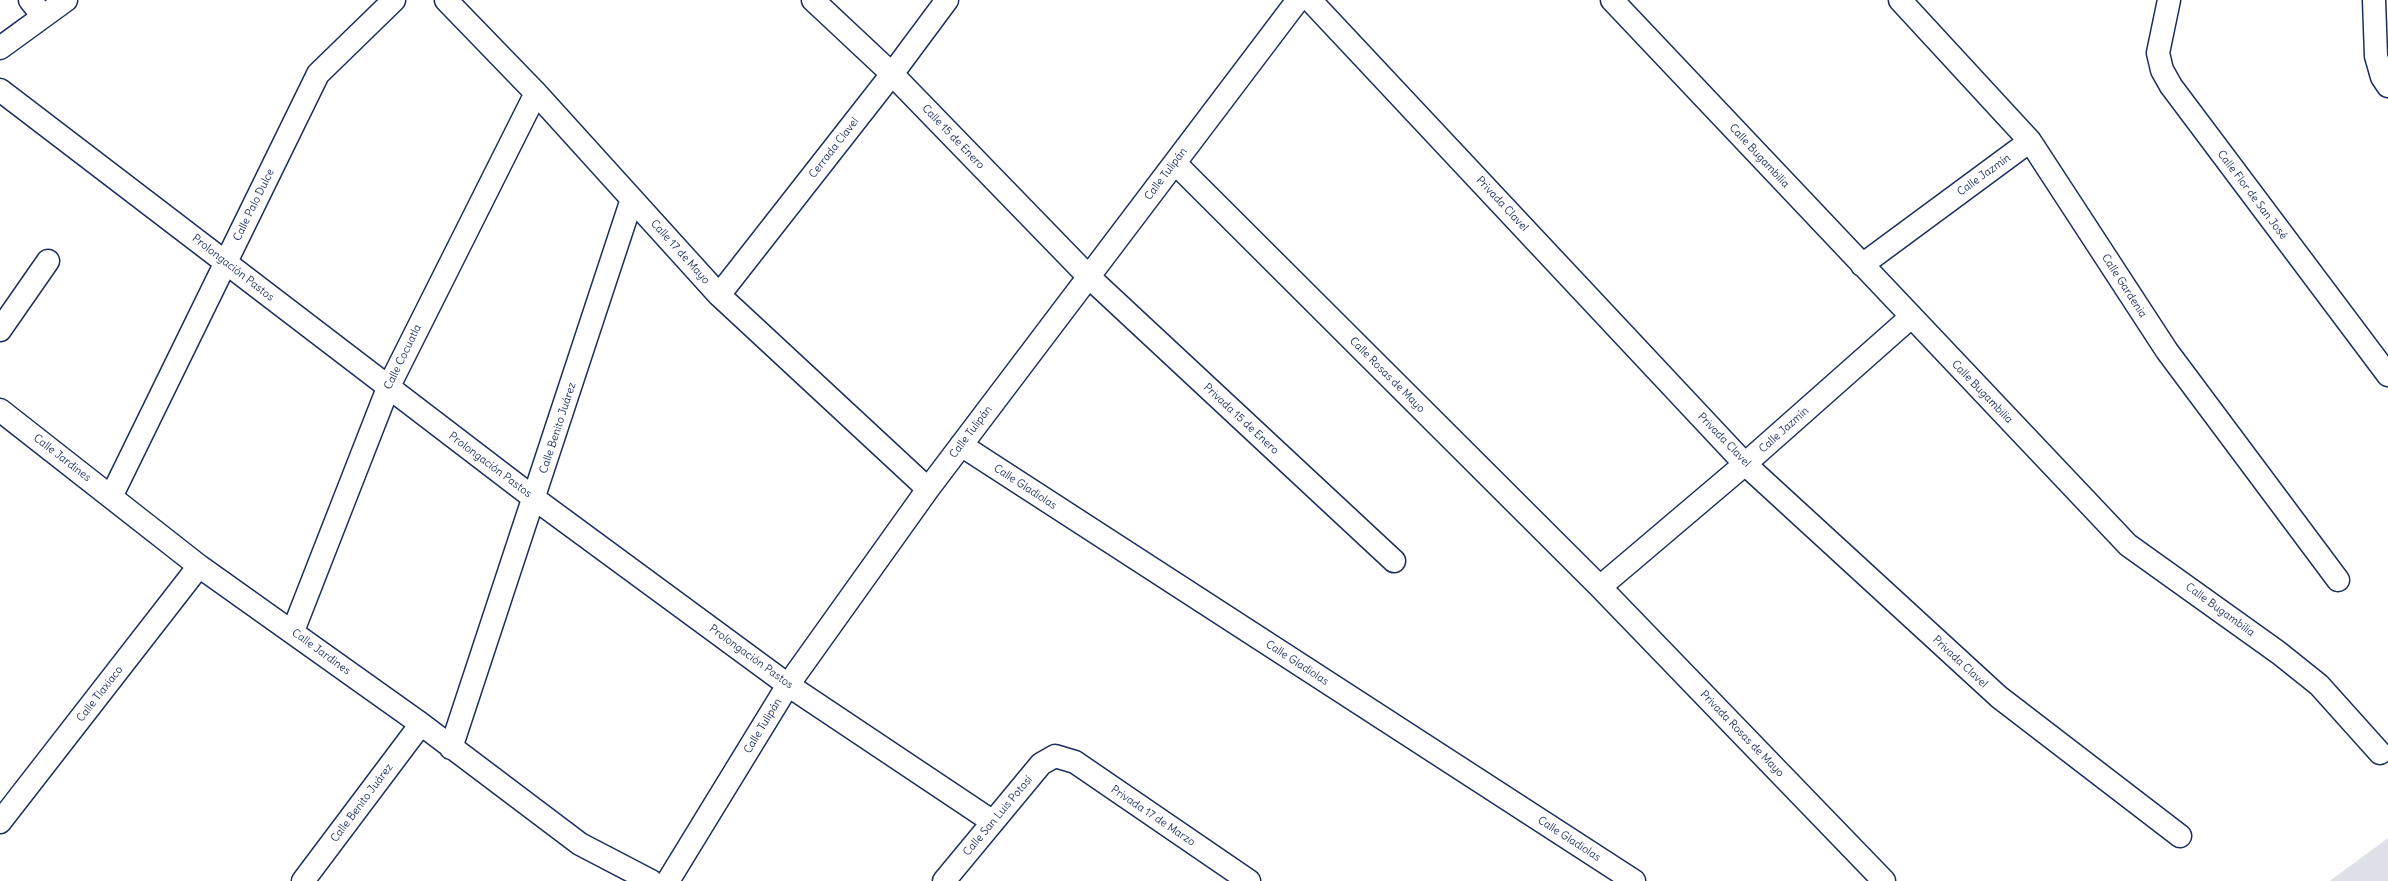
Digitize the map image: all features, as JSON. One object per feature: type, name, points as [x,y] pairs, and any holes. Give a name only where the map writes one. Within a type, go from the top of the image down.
[{"type":"street","points":[[0,48],[37,8],[66,0]]},
{"type":"street","name":"Calle Palo Dulce","points":[[111,497],[318,74],[394,0]]},
{"type":"street","name":"Calle 17 de Mayo","points":[[446,0],[536,93],[719,295],[928,489]]},
{"type":"street","name":"Calle 15 de Enero","points":[[813,0],[892,74],[1089,277]]},
{"type":"street","name":"Cerrada Clavel","points":[[719,295],[892,74],[947,0]]},
{"type":"street","name":"Calle Tulipán","points":[[668,881],[788,685],[928,489],[1298,0]]},
{"type":"street","name":"Privada Clavel","points":[[1310,0],[1746,464],[1999,697],[2180,836]]},
{"type":"street","name":"Calle Bugambilia","points":[[1612,0],[2128,545],[2279,654],[2319,685],[2380,753]]},
{"type":"street","name":"Calle Gardenia","points":[[1900,0],[2030,141],[2167,351],[2338,580]]},
{"type":"street","name":"Calle Flor de San José","points":[[2169,0],[2158,53],[2162,70],[2171,86],[2388,375]]},
{"type":"street","points":[[2374,0],[2376,56],[2382,77],[2388,86]]},
{"type":"street","name":"Prolongación Pastos","points":[[0,90],[535,499],[788,685],[993,822]]},
{"type":"street","name":"Calle Cocuatla","points":[[293,631],[388,388],[536,93]]},
{"type":"street","name":"Calle Jazmín","points":[[1862,265],[2030,141]]},
{"type":"street","name":"Calle Rosas de Mayo","points":[[1175,162],[1600,587]]},
{"type":"street","name":"Calle Benito Juárez","points":[[451,748],[535,499],[632,199]]},
{"type":"street","points":[[0,330],[48,261]]},
{"type":"street","name":"Privada 15 de Enero","points":[[1089,277],[1394,562]]},
{"type":"street","name":"Calle Jazmín","points":[[1600,587],[1746,464],[1911,317]]},
{"type":"street","name":"Calle Jardines","points":[[0,410],[199,566],[293,631],[421,724],[580,844],[651,881]]},
{"type":"street","name":"Calle Gladiolas","points":[[961,446],[1634,881]]},
{"type":"street","name":"Calle Tlaxiaco","points":[[0,822],[199,566]]},
{"type":"street","name":"Privada Rosas de Mayo","points":[[1600,587],[1884,881]]},
{"type":"street","name":"Calle Benito Juárez","points":[[303,881],[421,724]]},
{"type":"street","name":"Calle San Luis Potosí","points":[[944,881],[1041,764],[1055,756]]},
{"type":"street","name":"Privada 17 de Marzo","points":[[1055,756],[1075,762],[1249,881]]},
{"type":"shaded area","points":[[2388,838],[2388,881],[2330,881],[2331,880]]}]
